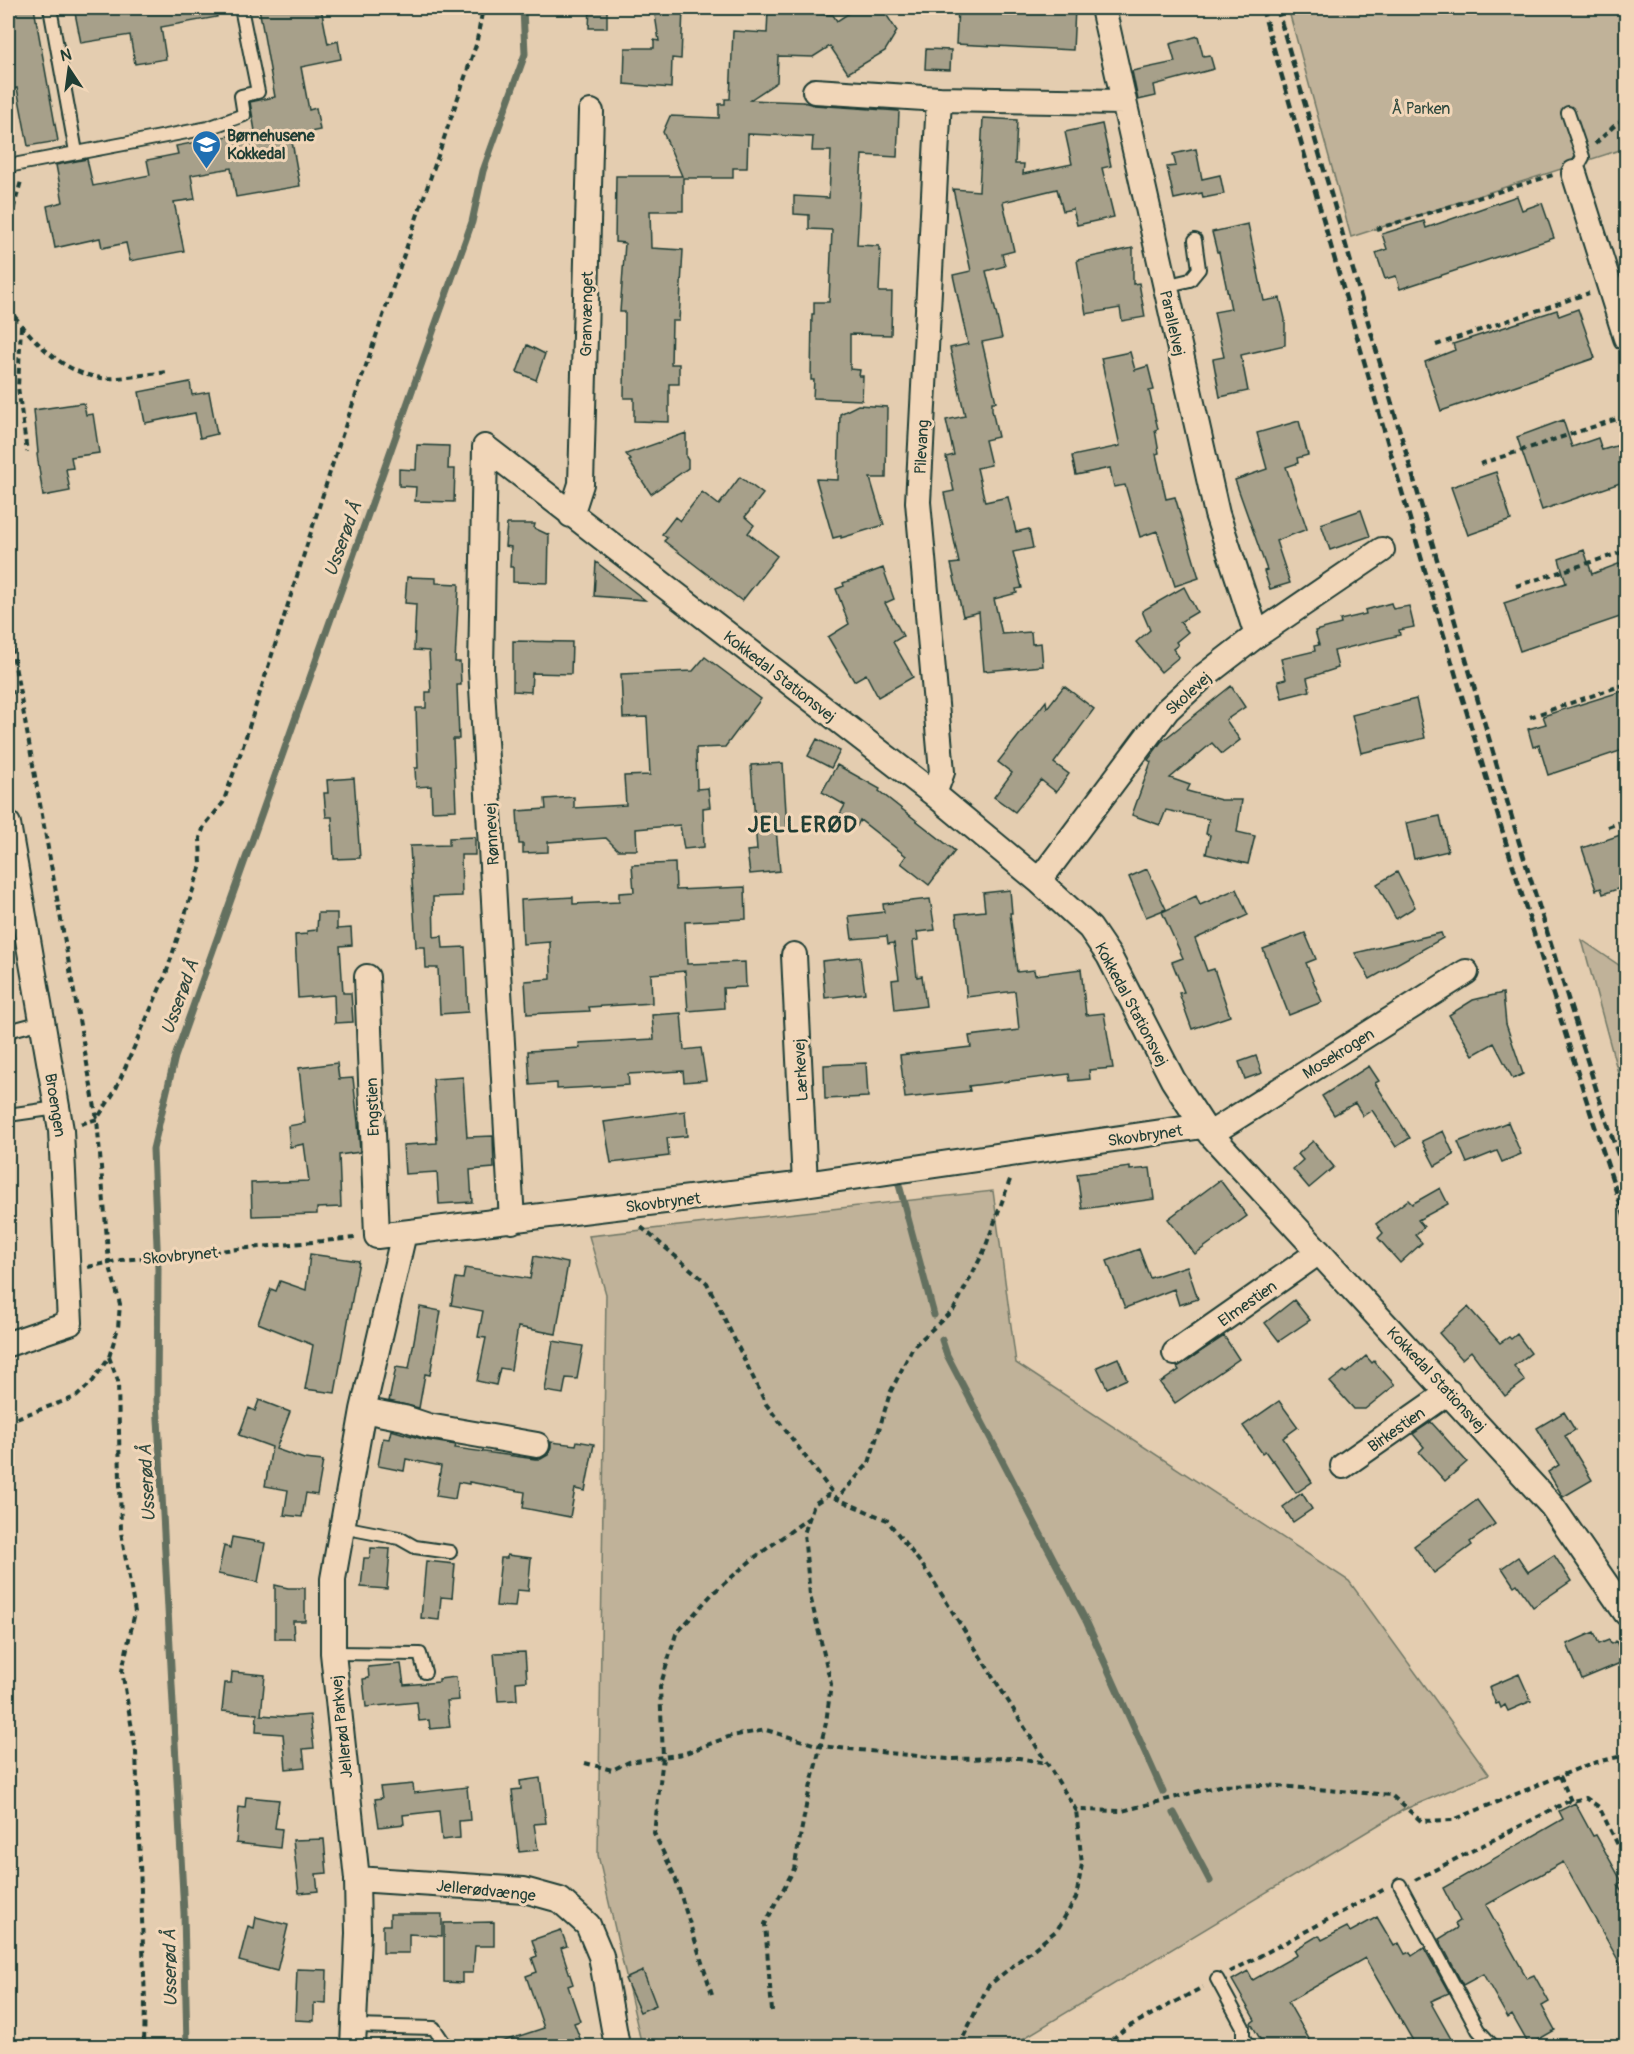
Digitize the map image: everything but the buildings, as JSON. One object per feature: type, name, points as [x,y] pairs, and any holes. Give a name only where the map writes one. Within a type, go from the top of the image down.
[{"type":"street","name":"Parallelvej","points":[[1103,8],[1217,514],[1257,635]]},
{"type":"street","points":[[815,91],[939,99],[1123,102]]},
{"type":"street","name":"Pilevang","points":[[934,794],[942,772],[918,502],[939,99]]},
{"type":"street","name":"Granvænget","points":[[571,515],[581,484],[591,112]]},
{"type":"street","points":[[1578,165],[1609,286],[1626,338]]},
{"type":"street","name":"Kokkedal Stationsvej","points":[[485,447],[934,794],[1039,881],[1090,928],[1109,956],[1173,1080],[1207,1130],[1552,1506],[1626,1613]]},
{"type":"street","name":"Rønnevej","points":[[485,447],[482,670],[512,1221]]},
{"type":"street","name":"Skolevej","points":[[1039,881],[1167,710],[1204,676],[1257,635],[1382,550]]},
{"type":"street","name":"Broengen","points":[[8,824],[59,1119],[70,1323],[8,1344]]},
{"type":"street","name":"Lærkevej","points":[[794,955],[806,1184]]},
{"type":"street","name":"Mosekrogen","points":[[1207,1130],[1466,972]]},
{"type":"street","name":"Engstien","points":[[367,977],[377,1236]]},
{"type":"street","name":"Skovbrynet","points":[[377,1236],[806,1184],[1028,1152],[1207,1130]]},
{"type":"street","name":"Jellerød Parkvej","points":[[354,2036],[358,1933],[357,1879],[333,1653],[333,1580],[363,1410],[404,1233]]},
{"type":"street","name":"Elmestien","points":[[1175,1353],[1319,1252]]},
{"type":"street","name":"Birkestien","points":[[1343,1466],[1449,1392]]},
{"type":"street","points":[[363,1410],[404,1418],[428,1426],[537,1445]]},
{"type":"street","name":"Jellerødvænge","points":[[357,1879],[525,1890],[560,1900],[588,1925],[601,1956],[617,2046]]},
{"type":"lane","points":[[50,8],[76,152]]},
{"type":"lane","points":[[8,166],[208,128],[244,115],[241,96],[258,92],[241,8]]},
{"type":"lane","points":[[1568,113],[1578,165]]},
{"type":"lane","points":[[1165,286],[1190,280],[1199,269],[1195,240]]},
{"type":"lane","points":[[8,1031],[42,1022]]},
{"type":"lane","points":[[8,1115],[59,1119]]},
{"type":"lane","points":[[342,1527],[399,1538],[415,1547],[450,1552]]},
{"type":"lane","points":[[333,1653],[420,1654],[425,1672]]},
{"type":"lane","points":[[1400,1885],[1478,2030],[1493,2046]]},
{"type":"lane","points":[[1217,1979],[1243,2027],[1248,2046]]},
{"type":"lane","points":[[354,2036],[434,2028],[446,2046]]},
{"type":"path","points":[[97,1119],[115,1091],[166,974],[201,865],[200,838],[204,826],[223,803],[242,749],[338,447],[476,45],[483,8]]},
{"type":"path","points":[[1376,229],[1578,165],[1613,127],[1626,118]]},
{"type":"path","points":[[8,229],[26,163]]},
{"type":"path","points":[[1436,345],[1609,286]]},
{"type":"path","points":[[8,308],[50,355],[73,369],[102,378],[170,372]]},
{"type":"path","points":[[21,325],[18,387],[27,452]]},
{"type":"path","points":[[1480,464],[1626,416]]},
{"type":"path","points":[[1516,586],[1626,551]]},
{"type":"path","points":[[8,627],[97,1119],[109,1263],[120,1304],[118,1328],[109,1357],[93,1381],[76,1397],[8,1421]]},
{"type":"path","points":[[1530,717],[1626,684]]},
{"type":"path","points":[[8,693],[20,691]]},
{"type":"path","points":[[1608,827],[1626,820]]},
{"type":"path","points":[[59,1119],[97,1119]]},
{"type":"path","points":[[837,1499],[869,1463],[890,1393],[913,1347],[954,1309],[984,1251],[1009,1179],[1028,1152]]},
{"type":"path","points":[[618,1208],[707,1283],[766,1404],[837,1499]]},
{"type":"path","name":"Skovbrynet","points":[[109,1263],[377,1236]]},
{"type":"path","points":[[109,1357],[118,1381],[121,1532],[135,1612],[122,1671],[136,1752],[145,2002],[144,2046]]},
{"type":"path","points":[[772,2011],[765,1924],[794,1869],[831,1684],[810,1595],[804,1534],[814,1504],[828,1495],[887,1520],[929,1574],[1076,1810],[1082,1864],[1076,1898],[1057,1930],[988,1986],[959,2046]]},
{"type":"path","points":[[712,1994],[675,1877],[654,1833],[663,1757],[660,1687],[676,1634],[713,1593],[754,1558],[810,1517]]},
{"type":"path","points":[[585,1763],[612,1770],[629,1761],[683,1754],[732,1736],[766,1730],[820,1746],[948,1759],[1019,1758],[1047,1764]]},
{"type":"path","points":[[1076,1810],[1122,1811],[1219,1786],[1265,1785],[1390,1795],[1421,1821],[1453,1820],[1589,1764],[1626,1755]]},
{"type":"path","points":[[1560,1776],[1571,1801]]},
{"type":"path","points":[[1104,2046],[1126,2028],[1359,1901],[1388,1888],[1421,1879],[1571,1801],[1586,1798],[1599,1807],[1626,1861]]},
{"type":"green space","name":"Å Parken","points":[[1288,8],[1626,8],[1626,148],[1351,237]]},
{"type":"green space","points":[[1582,940],[1626,970],[1626,1100],[1621,1084]]},
{"type":"green space","points":[[993,1191],[1016,1363],[1349,1581],[1489,1774],[1403,1810],[1011,2046],[642,2046],[598,1855],[606,1294],[589,1236]]},
{"type":"waterway","name":"Usserød Å","points":[[187,2046],[184,1913],[157,1400],[158,1269],[153,1149],[175,1057],[472,222],[483,171],[525,54],[523,8]]},
{"type":"waterway","points":[[898,1181],[934,1315]]},
{"type":"waterway","points":[[942,1340],[947,1355],[1087,1623],[1163,1792]]},
{"type":"waterway","points":[[1174,1813],[1210,1881]]},
{"type":"railway","points":[[1262,8],[1483,768],[1626,1221]]},
{"type":"railway","points":[[1277,8],[1519,842],[1626,1178]]},
{"type":"place","name":"Børnehusene Kokkedal","points":[[206,170]]},
{"type":"district","name":"JELLERØD","points":[[803,824]]}]
